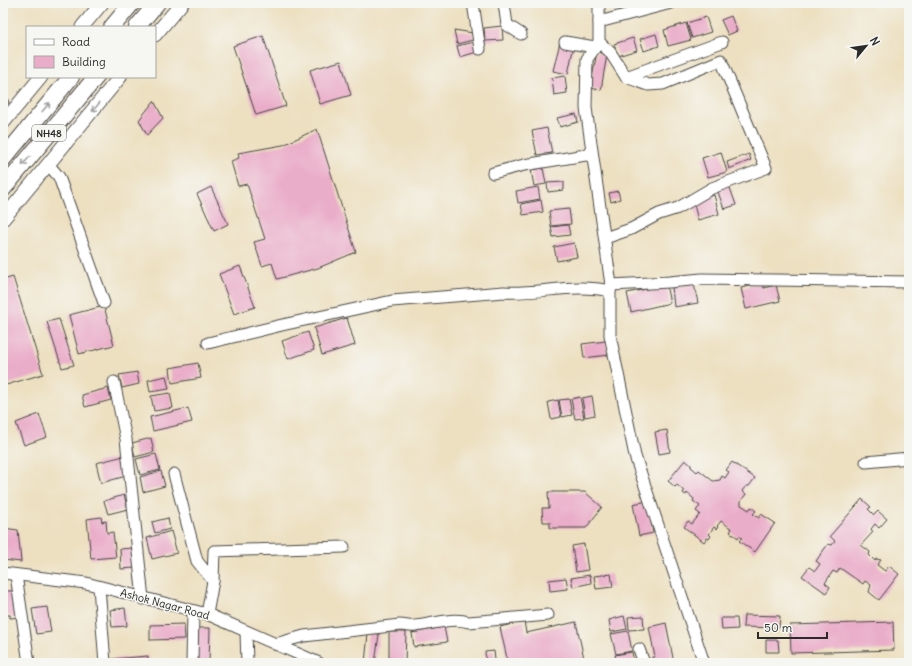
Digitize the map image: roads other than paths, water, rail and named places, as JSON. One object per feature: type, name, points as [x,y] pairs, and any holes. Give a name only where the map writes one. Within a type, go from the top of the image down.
[{"type":"highway","points":[[113,26],[132,3]]},
{"type":"highway","points":[[138,26],[157,3]]},
{"type":"highway","name":"NH48","points":[[5,152],[70,78]]},
{"type":"highway","name":"NH48","points":[[3,189],[95,78]]},
{"type":"main road","points":[[83,26],[102,3]]},
{"type":"main road","points":[[156,34],[182,3]]},
{"type":"main road","points":[[3,123],[40,78]]},
{"type":"main road","points":[[3,219],[119,78]]},
{"type":"street","points":[[473,3],[480,49]]},
{"type":"street","points":[[504,3],[507,25],[521,34]]},
{"type":"street","points":[[599,3],[597,45],[587,59],[586,108],[611,288],[610,335],[635,456],[704,663]]},
{"type":"street","points":[[599,22],[671,3]]},
{"type":"street","points":[[565,42],[597,45],[610,52],[626,77],[648,85],[663,84],[721,60],[766,168],[712,188],[678,208],[659,214],[631,229],[604,238]]},
{"type":"street","points":[[626,77],[722,42]]},
{"type":"street","points":[[493,173],[524,165],[592,154]]},
{"type":"street","points":[[48,164],[59,176],[104,303]]},
{"type":"street","points":[[208,343],[392,301],[504,292],[520,293],[596,287],[611,288],[702,279],[909,282]]},
{"type":"street","points":[[114,382],[126,439],[143,599]]},
{"type":"street","points":[[866,462],[909,458]]},
{"type":"street","points":[[174,474],[197,561],[213,582]]},
{"type":"street","points":[[206,614],[213,582],[214,551],[344,547]]},
{"type":"street","name":"Ashok Nagar Road","points":[[3,573],[71,581],[206,614],[319,663]]},
{"type":"street","points":[[16,575],[29,663]]},
{"type":"street","points":[[98,587],[105,663]]},
{"type":"street","points":[[192,663],[193,611]]},
{"type":"street","points":[[275,644],[304,636],[400,625],[414,626],[436,622],[463,620],[469,622],[548,615]]},
{"type":"street","points":[[246,632],[247,663]]},
{"type":"street","points":[[640,649],[644,663]]}]
